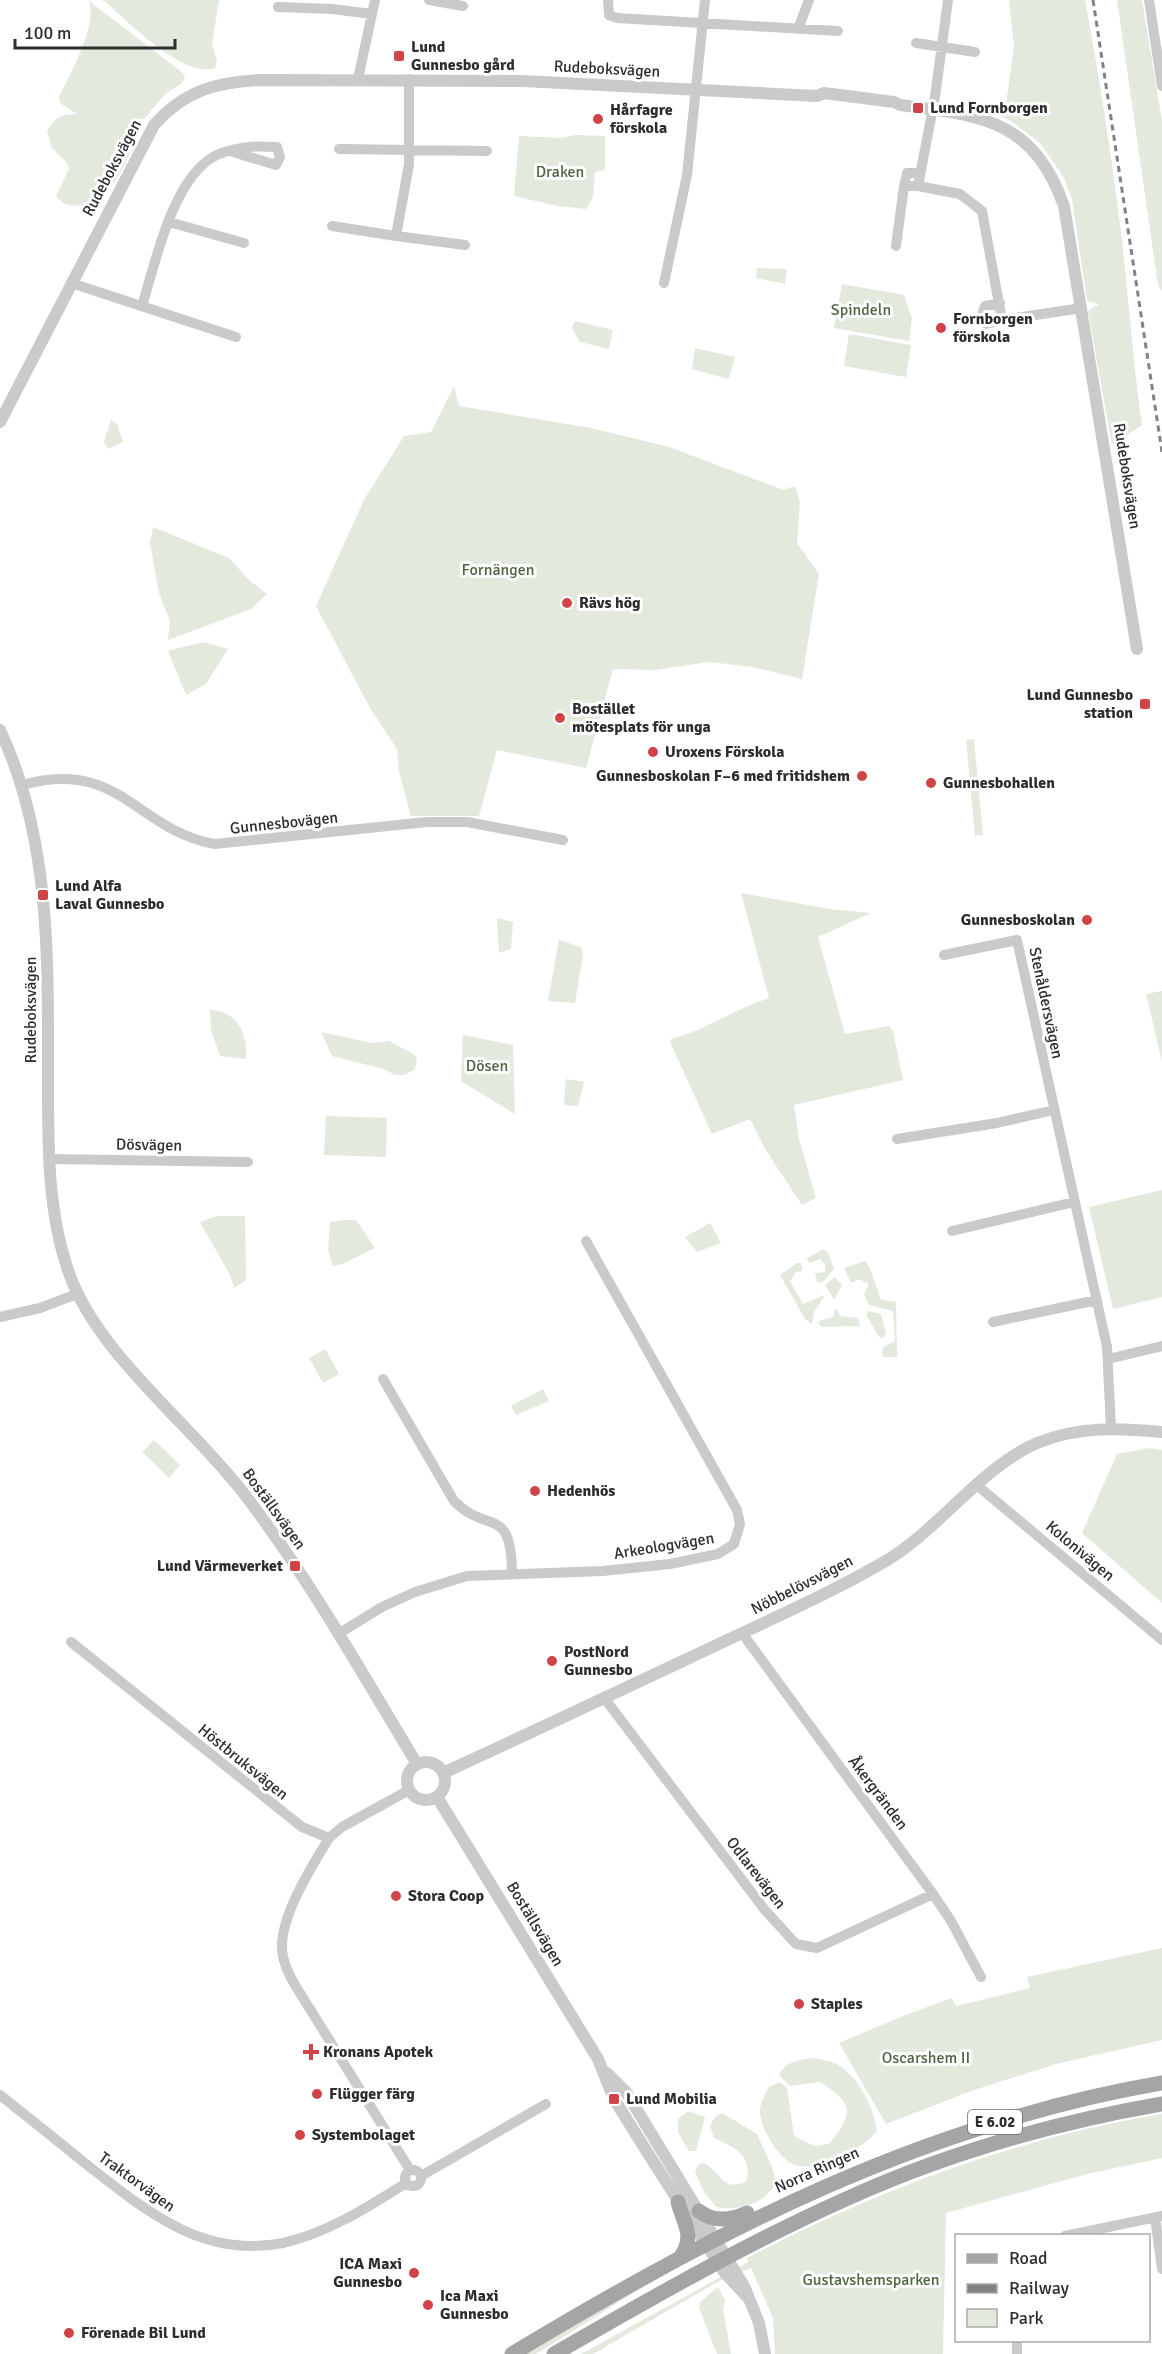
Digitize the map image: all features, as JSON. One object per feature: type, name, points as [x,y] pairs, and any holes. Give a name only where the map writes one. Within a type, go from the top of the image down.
[{"type":"main road","name":"Norra Ringen","points":[[554,2354],[699,2271],[718,2248],[797,2199],[909,2151],[988,2124],[1056,2104],[1162,2083]]},
{"type":"main road","name":"Norra Ringen","points":[[512,2354],[682,2255],[718,2248],[954,2157],[1069,2122],[1162,2104]]},
{"type":"main road","points":[[699,2211],[713,2218],[730,2219],[780,2198],[797,2199]]},
{"type":"main road","points":[[678,2202],[689,2232],[687,2245],[682,2255]]},
{"type":"street","points":[[358,79],[375,0]]},
{"type":"street","points":[[429,0],[463,6]]},
{"type":"street","points":[[608,0],[609,15],[612,17],[838,31]]},
{"type":"street","points":[[664,283],[687,175],[705,0]]},
{"type":"street","points":[[798,29],[809,0]]},
{"type":"street","points":[[918,186],[933,109],[948,0]]},
{"type":"street","points":[[1149,0],[1162,87]]},
{"type":"street","points":[[278,7],[332,9],[372,14]]},
{"type":"street","points":[[916,42],[975,52]]},
{"type":"street","name":"Rudeboksvägen","points":[[0,422],[154,125],[185,96],[197,90],[229,81],[358,79],[523,81],[817,96],[824,99],[893,108],[900,105],[974,116],[998,124],[1025,142],[1048,168],[1064,206],[1137,649]]},
{"type":"street","points":[[396,236],[407,183],[410,148],[409,80]]},
{"type":"street","points":[[339,149],[410,148],[487,151]]},
{"type":"street","points":[[142,306],[169,222],[180,198],[199,169],[214,157],[230,151]]},
{"type":"street","points":[[896,246],[907,173],[920,173]]},
{"type":"street","points":[[904,186],[918,186],[960,194],[982,211],[1002,320]]},
{"type":"street","points":[[169,222],[243,243]]},
{"type":"street","points":[[332,226],[465,245]]},
{"type":"street","points":[[71,283],[237,337]]},
{"type":"street","points":[[1000,303],[985,306],[981,319],[986,324],[1082,308]]},
{"type":"street","name":"Rudeboksvägen","points":[[0,730],[22,785],[33,827],[48,945],[49,1159],[61,1247],[77,1294]]},
{"type":"street","name":"Gunnesbovägen","points":[[22,785],[59,778],[92,782],[123,796],[188,837],[214,844],[427,822],[466,822],[563,840]]},
{"type":"street","name":"Stenåldersvägen","points":[[944,956],[1017,940],[1097,1299],[1108,1359],[1111,1428]]},
{"type":"street","points":[[897,1139],[997,1123],[1054,1110]]},
{"type":"street","name":"Dösvägen","points":[[49,1159],[248,1162]]},
{"type":"street","points":[[952,1231],[1074,1202]]},
{"type":"street","name":"Arkeologvägen","points":[[338,1634],[382,1607],[415,1592],[467,1576],[512,1572],[603,1571],[670,1564],[718,1554],[734,1544],[738,1535],[737,1510],[730,1495],[586,1241]]},
{"type":"street","points":[[0,1317],[40,1308],[77,1294]]},
{"type":"street","name":"Boställsvägen","points":[[77,1294],[129,1366],[212,1454],[245,1495],[338,1634],[417,1764]]},
{"type":"street","points":[[993,1322],[1097,1299]]},
{"type":"street","points":[[1108,1359],[1162,1346]]},
{"type":"street","points":[[383,1379],[454,1501],[466,1510],[498,1525],[505,1532],[512,1547],[512,1572]]},
{"type":"street","name":"Nöbbelövsvägen","points":[[443,1773],[605,1700],[802,1605],[900,1552],[1008,1459],[1036,1444],[1068,1433],[1111,1428],[1162,1432]]},
{"type":"street","name":"Kolonivägen","points":[[978,1486],[1162,1640]]},
{"type":"street","name":"Åkergränden","points":[[742,1634],[933,1894],[981,1977]]},
{"type":"street","name":"Höstbruksvägen","points":[[71,1642],[293,1821],[329,1838]]},
{"type":"street","name":"Odlarevägen","points":[[605,1700],[770,1917],[796,1944],[817,1948],[933,1894]]},
{"type":"street","points":[[431,1763],[443,1773],[444,1785],[436,1797],[421,1799],[409,1790],[408,1773],[417,1764],[431,1763]]},
{"type":"street","points":[[409,1790],[342,1827],[329,1838],[286,1921],[282,1950],[284,1962],[300,1993],[410,2170]]},
{"type":"street","name":"Boställsvägen","points":[[436,1797],[604,2070],[614,2098],[678,2202],[718,2248]]},
{"type":"street","name":"Boställsvägen","points":[[604,2070],[626,2092],[699,2211],[718,2248]]},
{"type":"street","name":"Traktorvägen","points":[[0,2095],[148,2212],[188,2233],[220,2242],[269,2244],[308,2236],[336,2224],[406,2183],[416,2186],[421,2176],[546,2104]]},
{"type":"street","points":[[406,2183],[405,2174],[410,2170],[418,2171],[421,2176]]},
{"type":"street","points":[[1070,2234],[1158,2216],[1162,2269]]},
{"type":"street","points":[[718,2248],[749,2299],[759,2323],[765,2354]]},
{"type":"green space","points":[[88,0],[184,74],[185,78],[181,84],[165,94],[145,118],[133,121],[132,127],[142,128],[126,163],[112,186],[93,202],[73,206],[67,205],[56,196],[69,169],[67,163],[52,148],[47,132],[59,117],[77,114],[60,103],[59,96],[76,63],[87,34],[91,9]]},
{"type":"green space","points":[[103,0],[219,0],[212,44],[217,60],[215,68],[202,69],[187,65],[172,57]]},
{"type":"green space","points":[[1009,0],[1085,0],[1110,150],[1142,425],[1112,445],[1088,311],[1099,304],[1087,301],[1072,199],[1063,176],[1040,143],[1011,121],[979,106],[982,102],[1006,105],[1014,46]]},
{"type":"green space","points":[[1117,0],[1142,0],[1162,121],[1162,291],[1158,285]]},
{"type":"green space","name":"Draken","points":[[575,135],[605,136],[605,170],[595,172],[593,197],[586,209],[558,206],[514,196],[519,136],[561,138]]},
{"type":"green space","points":[[757,268],[787,269],[785,284],[756,278]]},
{"type":"green space","name":"Spindeln","points":[[842,284],[904,295],[912,318],[909,341],[834,328]]},
{"type":"green space","points":[[575,321],[613,330],[609,349],[580,342],[572,328]]},
{"type":"green space","points":[[849,334],[911,345],[906,377],[844,366]]},
{"type":"green space","points":[[695,348],[735,357],[729,379],[692,369]]},
{"type":"green space","name":"Fornängen","points":[[454,386],[459,406],[591,428],[669,447],[783,490],[795,486],[800,502],[797,543],[819,574],[802,679],[753,667],[709,662],[655,670],[613,669],[586,768],[497,750],[479,816],[411,816],[399,771],[397,749],[370,708],[316,606],[364,500],[404,436],[431,432]]},
{"type":"green space","points":[[111,420],[117,424],[123,442],[108,449],[104,442]]},
{"type":"green space","points":[[153,527],[229,558],[250,581],[267,594],[251,609],[168,640],[170,621],[159,593],[150,543]]},
{"type":"green space","points":[[203,642],[228,649],[206,684],[186,695],[168,651]]},
{"type":"green space","points":[[974,739],[983,835],[975,836],[966,740]]},
{"type":"green space","points":[[741,893],[829,909],[871,913],[818,937],[845,1034],[889,1026],[893,1031],[903,1080],[794,1105],[799,1139],[816,1198],[802,1205],[765,1149],[750,1119],[712,1134],[671,1044],[671,1039],[769,998]]},
{"type":"green space","points":[[497,918],[513,922],[511,949],[499,953]]},
{"type":"green space","points":[[559,940],[581,947],[583,954],[575,1003],[548,1001]]},
{"type":"green space","points":[[1162,991],[1162,1062],[1146,994]]},
{"type":"green space","points":[[210,1010],[227,1014],[239,1025],[245,1041],[246,1059],[220,1056],[211,1030]]},
{"type":"green space","points":[[321,1032],[372,1043],[389,1041],[415,1055],[417,1061],[415,1069],[405,1075],[395,1075],[384,1069],[332,1056]]},
{"type":"green space","name":"Dösen","points":[[463,1035],[513,1045],[515,1114],[461,1081]]},
{"type":"green space","points":[[566,1079],[584,1082],[578,1106],[564,1105]]},
{"type":"green space","points":[[326,1116],[387,1118],[386,1157],[324,1155]]},
{"type":"green space","points":[[1162,1190],[1162,1297],[1113,1309],[1089,1207]]},
{"type":"green space","points":[[217,1216],[245,1216],[246,1280],[234,1288],[230,1275],[200,1222]]},
{"type":"green space","points":[[356,1220],[375,1248],[343,1264],[333,1266],[328,1250],[330,1222]]},
{"type":"green space","points":[[710,1223],[721,1243],[697,1252],[685,1237]]},
{"type":"green space","points":[[823,1249],[828,1252],[834,1269],[823,1282],[817,1282],[815,1273],[825,1272],[825,1264],[820,1259],[810,1263],[806,1259]]},
{"type":"green space","points":[[865,1261],[869,1266],[881,1300],[896,1302],[897,1357],[883,1357],[882,1351],[884,1347],[895,1341],[893,1311],[869,1305],[864,1294],[869,1284],[859,1279],[851,1283],[844,1268]]},
{"type":"green space","points":[[797,1263],[801,1263],[803,1271],[796,1272],[790,1281],[803,1304],[825,1295],[814,1312],[812,1324],[805,1319],[780,1275]]},
{"type":"green space","points":[[835,1277],[842,1285],[834,1300],[825,1285]]},
{"type":"green space","points":[[835,1309],[838,1310],[840,1316],[858,1318],[860,1326],[822,1327],[819,1321],[833,1317]]},
{"type":"green space","points":[[869,1311],[881,1314],[886,1333],[883,1338],[879,1337],[866,1314]]},
{"type":"green space","points":[[325,1349],[339,1374],[323,1383],[309,1358]]},
{"type":"green space","points":[[543,1389],[549,1401],[516,1415],[511,1406]]},
{"type":"green space","points":[[154,1440],[180,1465],[169,1478],[142,1452]]},
{"type":"green space","points":[[1149,1448],[1162,1450],[1162,1603],[1082,1533],[1117,1454]]},
{"type":"green space","name":"Oscarshem II","points":[[1162,1948],[1162,2040],[1056,2064],[971,2091],[886,2124],[839,2043],[952,1998],[956,2006],[1030,1988],[1027,1977]]},
{"type":"green space","points":[[814,2058],[837,2064],[852,2076],[869,2103],[877,2131],[851,2152],[827,2162],[816,2165],[795,2165],[777,2151],[761,2120],[760,2110],[769,2087],[780,2082],[787,2088],[794,2136],[814,2146],[829,2144],[846,2117],[847,2110],[839,2096],[820,2082],[790,2086],[779,2075],[789,2064]]},
{"type":"green space","points":[[688,2111],[705,2117],[696,2151],[689,2151],[678,2132],[678,2119]]},
{"type":"green space","points":[[722,2113],[757,2134],[772,2167],[776,2183],[765,2197],[750,2205],[733,2208],[716,2207],[704,2192],[695,2172],[698,2165],[703,2163],[726,2182],[737,2184],[746,2182],[748,2173],[745,2159],[735,2149],[714,2138],[710,2126],[715,2117]]},
{"type":"green space","name":"Gustavshemsparken","points":[[1162,2114],[1162,2158],[1087,2174],[946,2213],[943,2354],[775,2354],[773,2318],[751,2268],[728,2276],[593,2354],[581,2354],[748,2262],[747,2258],[846,2210],[1001,2152],[1108,2124]]},
{"type":"green space","points":[[696,2257],[536,2354],[524,2354],[594,2312]]},
{"type":"green space","points":[[718,2287],[725,2301],[723,2309],[731,2354],[717,2354],[699,2308],[700,2302]]},
{"type":"railway","points":[[1093,0],[1162,452]]},
{"type":"place","name":"Lund Gunnesbo gård","points":[[399,56]]},
{"type":"place","name":"Lund Fornborgen","points":[[918,108]]},
{"type":"place","name":"Hårfagre förskola","points":[[598,119]]},
{"type":"place","name":"Fornborgen förskola","points":[[941,328]]},
{"type":"place","name":"Rävs hög","points":[[567,603]]},
{"type":"place","name":"Lund Gunnesbo station","points":[[1145,704]]},
{"type":"place","name":"Bostället mötesplats för unga","points":[[560,718]]},
{"type":"place","name":"Uroxens Förskola","points":[[653,752]]},
{"type":"place","name":"Gunnesboskolan F–6 med fritidshem","points":[[862,776]]},
{"type":"place","name":"Gunnesbohallen","points":[[931,783]]},
{"type":"place","name":"Lund Alfa Laval Gunnesbo","points":[[43,895]]},
{"type":"place","name":"Gunnesboskolan","points":[[1087,920]]},
{"type":"place","name":"Hedenhös","points":[[535,1491]]},
{"type":"place","name":"Lund Värmeverket","points":[[295,1566]]},
{"type":"place","name":"PostNord Gunnesbo","points":[[552,1661]]},
{"type":"place","name":"Stora Coop","points":[[396,1896]]},
{"type":"place","name":"Staples","points":[[799,2004]]},
{"type":"place","name":"Kronans Apotek","points":[[311,2052]]},
{"type":"place","name":"Flügger färg","points":[[317,2094]]},
{"type":"place","name":"Lund Mobilia","points":[[614,2099]]},
{"type":"place","name":"Systembolaget","points":[[300,2135]]},
{"type":"place","name":"ICA Maxi Gunnesbo","points":[[414,2273]]},
{"type":"place","name":"Ica Maxi Gunnesbo","points":[[428,2305]]},
{"type":"place","name":"Förenade Bil Lund","points":[[69,2333]]}]
